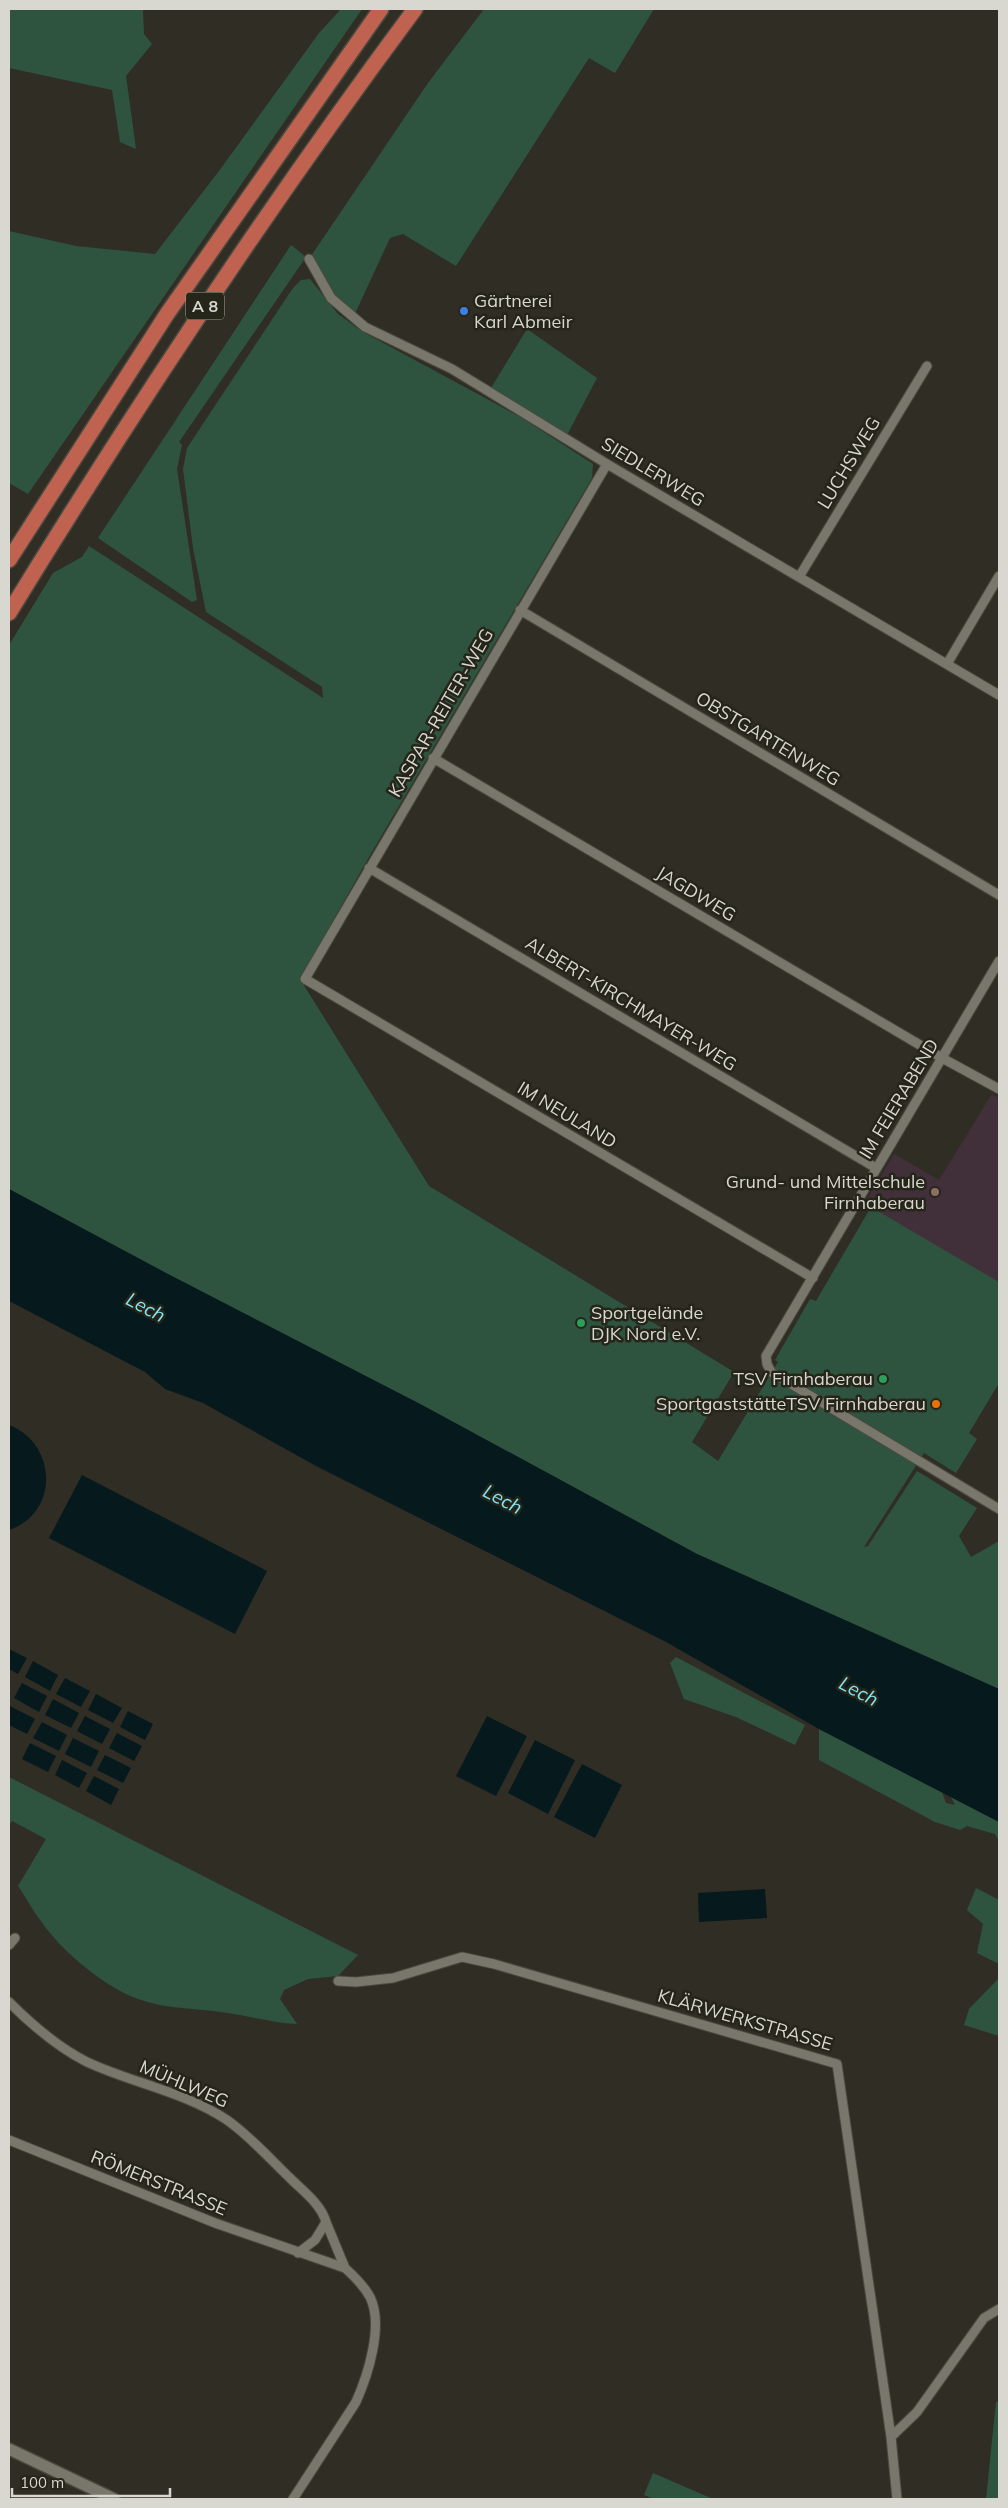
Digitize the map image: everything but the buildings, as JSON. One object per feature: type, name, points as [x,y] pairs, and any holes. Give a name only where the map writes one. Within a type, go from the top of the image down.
[{"type":"highway","name":"A 8","points":[[9,560],[167,314],[263,174],[382,9]]},
{"type":"highway","name":"A 8","points":[[9,613],[96,471],[192,325],[280,195],[415,9]]},
{"type":"main road","points":[[9,2449],[114,2499]]},
{"type":"street","name":"SIEDLERWEG","points":[[309,259],[331,298],[365,327],[452,369],[607,464],[999,695]]},
{"type":"street","name":"LUCHSWEG","points":[[799,577],[927,366]]},
{"type":"street","name":"KASPAR-REITER-WEG","points":[[305,979],[607,464]]},
{"type":"street","points":[[947,664],[999,576]]},
{"type":"street","name":"OBSTGARTENWEG","points":[[520,610],[999,895]]},
{"type":"street","name":"JAGDWEG","points":[[433,758],[942,1058],[999,1089]]},
{"type":"street","name":"ALBERT-KIRCHMAYER-WEG","points":[[369,868],[876,1168]]},
{"type":"street","name":"IM FEIERABEND","points":[[999,961],[766,1356],[766,1364],[772,1372],[999,1510]]},
{"type":"street","name":"IM NEULAND","points":[[305,979],[813,1278]]},
{"type":"street","name":"KLÄRWERKSTRASSE","points":[[338,1981],[356,1982],[393,1978],[462,1957],[494,1964],[837,2064],[891,2438]]},
{"type":"street","name":"MÜHLWEG","points":[[9,2002],[47,2035],[86,2061],[188,2100],[226,2119],[313,2200],[324,2213],[326,2222]]},
{"type":"street","name":"RÖMERSTRASSE","points":[[9,2140],[215,2223],[344,2268]]},
{"type":"street","points":[[298,2253],[314,2240],[326,2222]]},
{"type":"street","name":"RÖMERSTRASSE","points":[[294,2499],[356,2402],[368,2368],[376,2325],[375,2311],[370,2296],[344,2268],[326,2222]]},
{"type":"street","points":[[897,2499],[891,2438],[917,2412],[971,2333],[984,2318],[999,2309]]},
{"type":"shaded area","name":"Grund- und Mittelschule Firnhaberau","points":[[992,1094],[999,1098],[999,1282],[864,1204],[894,1154],[939,1180]]},
{"type":"green space","points":[[9,9],[143,9],[144,34],[152,44],[126,76],[136,149],[120,142],[112,90],[9,68]]},
{"type":"green space","points":[[341,9],[362,9],[28,494],[9,483],[9,231],[76,246],[155,254],[219,171],[319,33]]},
{"type":"green space","points":[[484,9],[654,9],[615,73],[589,58],[456,266],[403,234],[390,238],[353,318],[331,298],[309,259],[428,83]]},
{"type":"green space","points":[[291,245],[306,257],[179,442],[182,445],[177,469],[197,600],[192,602],[98,538]]},
{"type":"green space","points":[[310,279],[338,314],[363,332],[522,418],[593,464],[592,478],[369,857],[300,979],[429,1186],[734,1372],[692,1442],[718,1461],[778,1362],[775,1360],[810,1299],[816,1301],[871,1207],[999,1282],[999,1383],[969,1433],[977,1439],[956,1473],[924,1453],[864,1547],[868,1546],[917,1471],[977,1508],[959,1536],[971,1557],[999,1541],[999,1689],[697,1554],[422,1405],[166,1273],[9,1189],[9,645],[53,573],[82,557],[89,546],[323,698],[322,687],[206,612],[193,548],[183,469],[187,448],[293,288],[301,280]]},
{"type":"green space","points":[[527,329],[597,378],[566,437],[491,388]]},
{"type":"green space","points":[[676,1657],[805,1725],[795,1745],[736,1717],[684,1699],[670,1663]]},
{"type":"green space","points":[[819,1729],[942,1792],[946,1803],[955,1805],[951,1797],[999,1822],[999,1841],[995,1834],[967,1826],[960,1830],[935,1822],[819,1760]]},
{"type":"green space","points":[[9,1777],[358,1955],[338,1976],[308,1979],[284,1990],[280,1999],[297,2024],[231,2013],[159,2005],[125,1993],[98,1977],[60,1944],[38,1917],[18,1886],[46,1839],[12,1821],[9,1825]]},
{"type":"green space","points":[[976,1888],[999,1900],[999,1964],[977,1953],[983,1924],[967,1910]]},
{"type":"green space","points":[[999,1978],[999,2036],[964,2025],[969,2009]]},
{"type":"green space","points":[[996,2402],[999,2402],[999,2499],[986,2499]]},
{"type":"green space","points":[[653,2473],[713,2499],[654,2499],[644,2495]]},
{"type":"water","name":"Lech","points":[[9,1189],[166,1273],[422,1405],[697,1554],[999,1689],[999,1822],[819,1729],[666,1642],[316,1466],[203,1403],[165,1389],[145,1372],[9,1301]]},
{"type":"water","points":[[9,1425],[25,1434],[36,1447],[44,1462],[46,1478],[44,1494],[37,1509],[26,1521],[9,1530]]},
{"type":"water","points":[[82,1475],[267,1571],[235,1634],[49,1538]]},
{"type":"water","points":[[9,1649],[27,1658],[18,1674],[9,1669]]},
{"type":"water","points":[[33,1661],[58,1675],[50,1691],[25,1677]]},
{"type":"water","points":[[65,1678],[90,1691],[81,1707],[56,1694]]},
{"type":"water","points":[[22,1683],[47,1696],[39,1712],[14,1698]]},
{"type":"water","points":[[96,1694],[122,1708],[113,1723],[88,1710]]},
{"type":"water","points":[[53,1699],[79,1713],[71,1728],[45,1715]]},
{"type":"water","points":[[10,1706],[35,1719],[27,1734],[9,1725]]},
{"type":"water","points":[[128,1711],[153,1724],[145,1740],[120,1727]]},
{"type":"water","points":[[85,1716],[110,1729],[102,1744],[77,1731]]},
{"type":"water","points":[[487,1716],[527,1736],[496,1796],[456,1776]]},
{"type":"water","points":[[42,1722],[67,1735],[59,1751],[33,1738]]},
{"type":"water","points":[[117,1733],[142,1746],[134,1761],[109,1748]]},
{"type":"water","points":[[73,1738],[99,1751],[91,1767],[65,1754]]},
{"type":"water","points":[[535,1740],[575,1760],[548,1814],[508,1793]]},
{"type":"water","points":[[30,1743],[56,1756],[48,1772],[22,1759]]},
{"type":"water","points":[[105,1755],[131,1768],[123,1783],[97,1770]]},
{"type":"water","points":[[62,1760],[87,1773],[79,1788],[55,1775]]},
{"type":"water","points":[[582,1764],[622,1785],[595,1838],[554,1817]]},
{"type":"water","points":[[94,1776],[119,1789],[111,1805],[86,1791]]},
{"type":"water","points":[[765,1889],[767,1918],[699,1922],[698,1893]]},
{"type":"place","name":"Gärtnerei Karl Abmeir","points":[[464,311]]},
{"type":"place","name":"Grund- und Mittelschule Firnhaberau","points":[[935,1192]]},
{"type":"place","name":"Sportgelände DJK Nord e.V.","points":[[581,1323]]},
{"type":"place","name":"TSV Firnhaberau","points":[[883,1379]]},
{"type":"place","name":"SportgaststätteTSV Firnhaberau","points":[[936,1404]]}]
